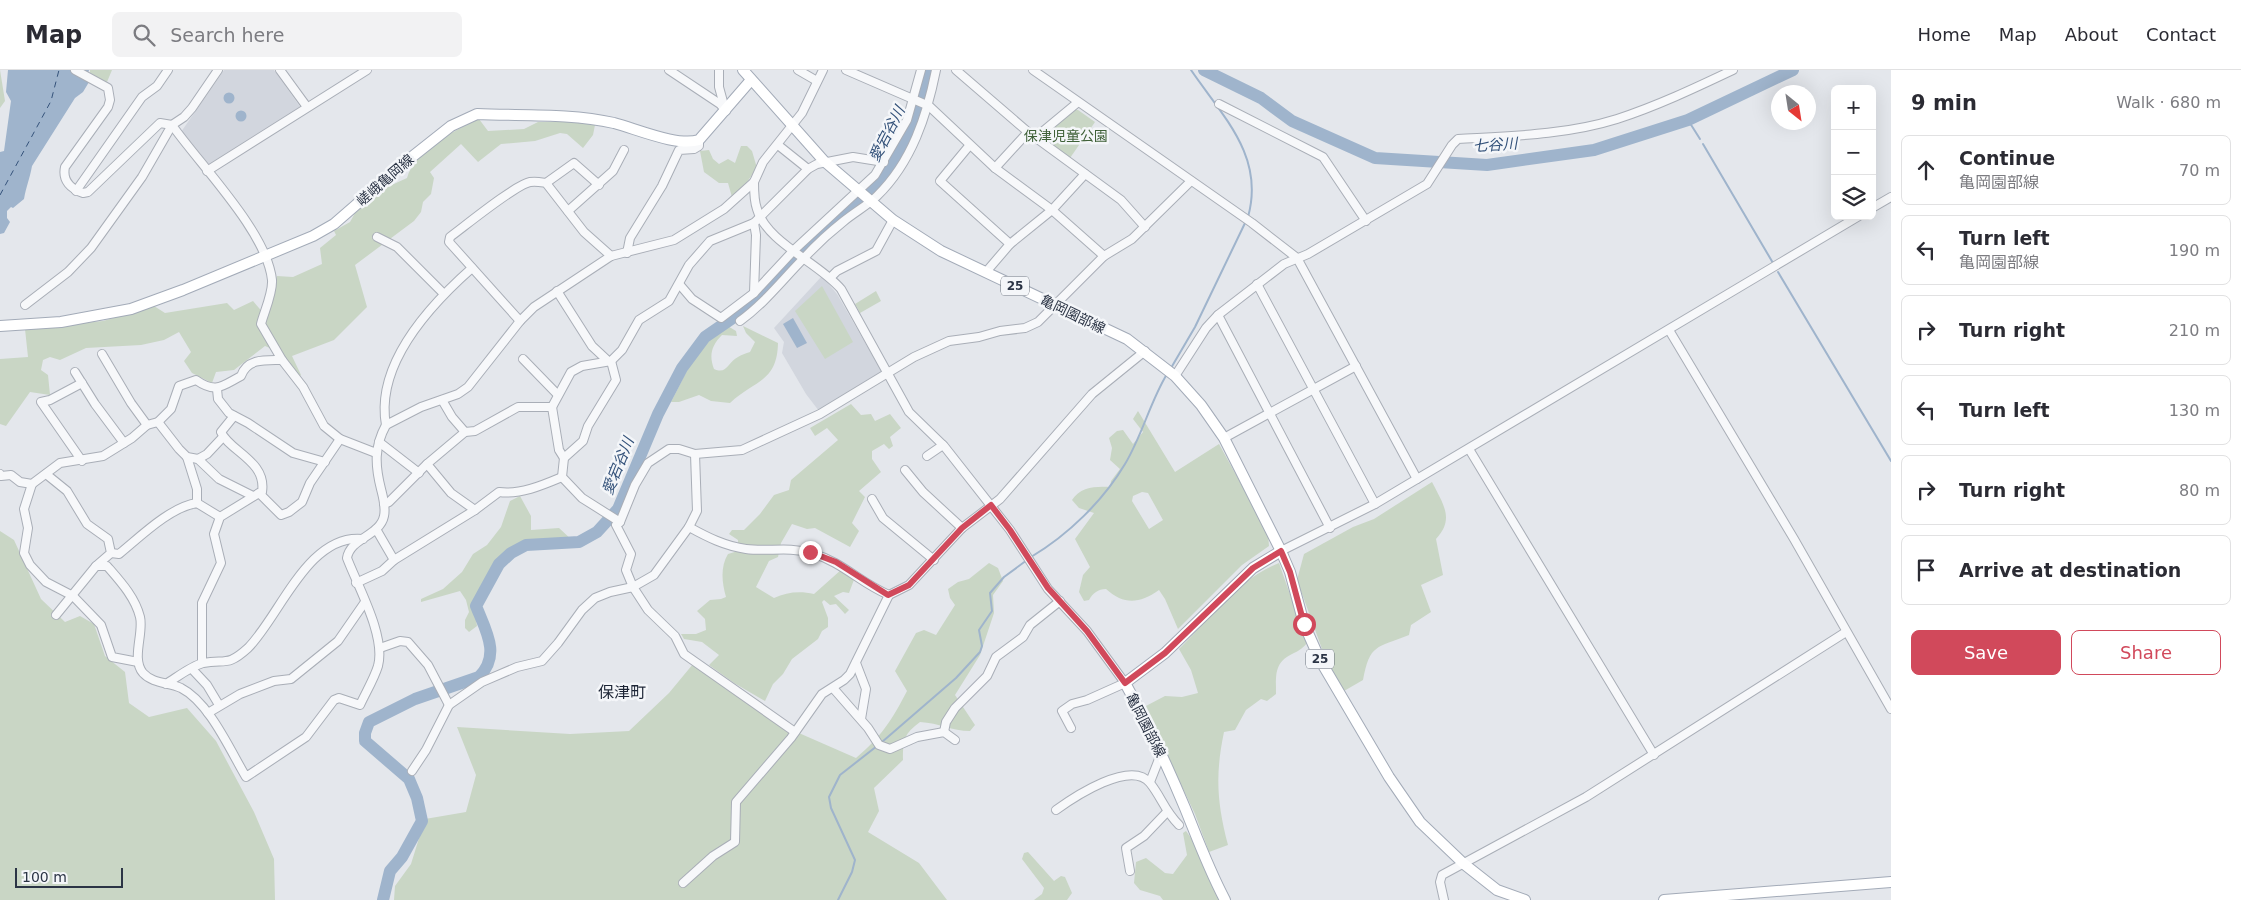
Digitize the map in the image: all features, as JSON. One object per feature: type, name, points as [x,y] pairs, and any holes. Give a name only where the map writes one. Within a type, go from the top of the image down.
[{"type":"main road","name":"亀岡園部線","points":[[743,70],[753,75],[791,126],[824,161],[893,220],[941,251],[1127,339],[1145,351],[1171,373],[1201,405],[1224,438],[1281,551],[1290,572],[1304,624],[1325,668],[1389,777],[1420,822],[1464,864],[1497,890],[1525,900]]},
{"type":"main road","points":[[699,140],[726,111],[753,75]]},
{"type":"main road","name":"嵯峨亀岡線","points":[[0,326],[61,322],[131,309],[313,236],[334,224],[403,164],[451,126],[477,114],[578,117],[626,126],[686,143],[699,140]]},
{"type":"main road","name":"亀岡園部線","points":[[1225,900],[1205,862],[1161,754],[1125,683],[1165,653],[1253,568],[1281,551]]},
{"type":"main road","points":[[1664,900],[1891,882]]},
{"type":"street","points":[[75,70],[108,88],[110,94],[108,107],[65,167],[64,172],[68,184],[76,191],[88,192],[160,123],[172,125],[244,220],[266,256],[272,281],[260,324],[282,360],[303,387],[324,426],[340,439],[376,453]]},
{"type":"street","points":[[76,191],[142,97],[157,86],[168,70]]},
{"type":"street","points":[[25,305],[68,272],[97,240],[142,176],[172,125],[184,117],[192,108],[218,70]]},
{"type":"street","points":[[280,70],[308,107]]},
{"type":"street","points":[[207,171],[367,70]]},
{"type":"street","points":[[670,70],[720,104],[726,111]]},
{"type":"street","points":[[719,70],[719,87],[726,111]]},
{"type":"street","points":[[798,70],[817,81]]},
{"type":"street","points":[[386,425],[421,407],[442,400],[468,387],[520,320],[557,291],[611,256],[674,240],[724,209],[754,182],[763,162],[802,113],[823,70]]},
{"type":"street","points":[[846,70],[928,106],[995,168],[1052,210],[1104,256]]},
{"type":"street","points":[[740,321],[756,310],[800,254],[838,226],[864,197],[916,101],[921,70]]},
{"type":"street","points":[[680,285],[692,299],[721,318],[754,293],[864,197],[889,182],[908,154],[928,106],[936,70]]},
{"type":"street","points":[[956,70],[1028,132],[1120,200],[1145,227]]},
{"type":"street","points":[[1033,70],[1077,103],[1252,223],[1297,258],[1417,479]]},
{"type":"street","points":[[1171,373],[1218,315],[1256,284],[1284,264],[1308,254],[1366,221],[1430,180],[1452,145],[1458,140],[1566,130],[1616,119],[1671,100],[1733,70]]},
{"type":"street","points":[[1036,137],[1077,103]]},
{"type":"street","points":[[1219,104],[1323,157],[1366,221]]},
{"type":"street","points":[[995,168],[1028,132]]},
{"type":"street","points":[[627,252],[630,238],[662,186],[679,150],[694,149],[699,146],[699,140]]},
{"type":"street","points":[[778,144],[808,169]]},
{"type":"street","points":[[970,146],[940,181],[1010,244]]},
{"type":"street","points":[[568,211],[613,171],[624,150]]},
{"type":"street","points":[[618,521],[582,498],[562,477],[564,458],[559,450],[552,407],[571,372],[582,366],[609,360],[622,350],[639,320],[669,301],[680,285],[689,265],[710,241],[757,220],[808,169],[824,161],[861,157],[884,162]]},
{"type":"street","points":[[546,183],[574,163],[599,185]]},
{"type":"street","points":[[986,272],[1010,244],[1052,210],[1085,174]]},
{"type":"street","points":[[520,320],[449,242],[450,237],[524,184],[538,181],[546,183],[584,232],[611,256]]},
{"type":"street","points":[[795,732],[684,654],[676,636],[648,610],[633,587],[626,570],[631,554],[616,525],[634,485],[648,463],[669,449],[679,449],[695,454],[742,450],[820,414],[914,357],[949,341],[979,338],[1000,331],[1026,328],[1038,322],[1057,306],[1104,256],[1132,240],[1191,181]]},
{"type":"street","points":[[754,182],[757,220],[754,293]]},
{"type":"street","points":[[1876,206],[1891,197]]},
{"type":"street","points":[[757,220],[771,233],[831,278],[841,289],[909,412],[943,445],[991,505],[1048,588],[1087,631],[1125,683],[1087,700],[1072,704],[1062,711],[1071,728]]},
{"type":"street","points":[[831,278],[837,271],[876,251],[893,220]]},
{"type":"street","points":[[1281,551],[1375,504],[1852,220]]},
{"type":"street","points":[[377,237],[397,247],[443,293]]},
{"type":"street","points":[[96,566],[107,566],[120,580],[128,591],[140,616],[141,635],[138,662],[142,672],[157,682],[181,688],[195,698],[208,713],[246,777],[306,737],[334,700],[339,698],[360,705],[378,665],[380,648],[365,602],[356,583],[348,553],[376,529],[383,519],[384,504],[377,473],[376,453],[386,425],[384,400],[394,363],[421,321],[443,293],[472,268]]},
{"type":"street","points":[[1256,284],[1375,504]]},
{"type":"street","points":[[557,291],[592,346],[609,360],[616,380],[588,426],[583,441],[564,458]]},
{"type":"street","points":[[1218,315],[1330,528]]},
{"type":"street","points":[[1669,330],[1794,539],[1891,709]]},
{"type":"street","points":[[683,883],[698,868],[735,842],[736,802],[795,732],[822,694],[844,680],[856,663],[888,595],[909,585],[962,528],[991,505],[1021,476],[1092,394],[1145,351]]},
{"type":"street","points":[[102,354],[131,404],[147,425]]},
{"type":"street","points":[[524,359],[558,396]]},
{"type":"street","points":[[138,662],[112,657],[101,625],[73,596],[46,582],[30,565],[24,554],[28,528],[24,509],[32,484],[60,463],[82,461],[103,456],[147,425],[158,422],[172,409],[179,386],[196,380],[208,388],[216,389],[241,376],[244,368],[252,363],[261,360],[282,360]]},
{"type":"street","points":[[1224,438],[1356,366]]},
{"type":"street","points":[[76,372],[124,443]]},
{"type":"street","points":[[82,383],[50,400],[41,402],[82,461]]},
{"type":"street","points":[[216,389],[222,406],[234,416],[248,423],[293,454],[325,462]]},
{"type":"street","points":[[442,400],[465,432]]},
{"type":"street","points":[[384,504],[389,502],[427,464],[465,432],[475,431],[518,406],[552,407]]},
{"type":"street","points":[[202,664],[202,603],[221,563],[214,534],[220,517],[262,492],[264,483],[250,460],[223,437],[221,432],[234,416]]},
{"type":"street","points":[[158,422],[187,457],[197,489],[197,503]]},
{"type":"street","points":[[198,459],[207,454],[223,437]]},
{"type":"street","points":[[187,457],[198,459],[219,479],[256,495],[281,515],[290,512],[302,502],[310,483],[340,439]]},
{"type":"street","points":[[379,442],[419,473]]},
{"type":"street","points":[[927,456],[943,445]]},
{"type":"street","points":[[1469,449],[1654,755]]},
{"type":"street","points":[[412,771],[426,750],[449,705],[482,682],[517,667],[542,661],[582,610],[595,598],[610,592],[633,587],[654,575],[689,527],[697,511],[695,454]]},
{"type":"street","points":[[427,464],[451,493],[475,510]]},
{"type":"street","points":[[905,470],[923,492],[962,528]]},
{"type":"street","points":[[0,474],[1,476],[11,475],[20,482],[32,484]]},
{"type":"street","points":[[46,474],[67,491],[86,524],[108,539],[111,553]]},
{"type":"street","points":[[356,583],[382,571],[394,560],[475,510],[498,492],[530,489],[562,477]]},
{"type":"street","points":[[872,499],[883,518],[934,560]]},
{"type":"street","points":[[56,616],[96,566],[111,553],[119,554],[145,531],[177,509],[197,503],[220,517]]},
{"type":"street","points":[[689,527],[721,543],[747,549],[788,548],[810,552],[836,562],[888,595]]},
{"type":"street","points":[[376,529],[394,560]]},
{"type":"street","points":[[166,684],[202,664],[222,664],[232,660],[248,648],[264,628],[282,598],[323,552],[341,542],[363,539]]},
{"type":"street","points":[[944,732],[946,722],[955,708],[987,676],[996,657],[1023,637],[1030,625],[1060,601]]},
{"type":"street","points":[[208,713],[219,705],[274,681],[291,679],[338,641],[365,602]]},
{"type":"street","points":[[1444,900],[1440,882],[1442,875],[1586,797],[1846,632]]},
{"type":"street","points":[[380,648],[400,641],[408,642],[428,665],[449,705]]},
{"type":"street","points":[[856,663],[866,689],[861,719]]},
{"type":"street","points":[[192,669],[207,685],[219,705]]},
{"type":"street","points":[[833,688],[861,719],[879,745],[890,749],[917,737],[944,732],[955,740]]},
{"type":"street","points":[[1150,782],[1161,754]]},
{"type":"street","points":[[1056,810],[1077,795],[1126,775],[1140,776],[1150,782],[1166,813],[1179,825]]},
{"type":"street","points":[[1130,871],[1126,848],[1144,836],[1166,813]]},
{"type":"shaded area","points":[[224,70],[274,70],[301,108],[209,166],[181,132]]},
{"type":"shaded area","points":[[822,276],[837,294],[883,374],[819,411],[806,394],[782,353],[784,342],[774,328]]},
{"type":"green space","points":[[0,70],[5,101],[0,108]]},
{"type":"green space","points":[[90,70],[112,70],[107,82],[90,75]]},
{"type":"green space","name":"保津児童公園","points":[[1073,110],[1078,110],[1095,122],[1070,158],[1045,140],[1044,135]]},
{"type":"green space","points":[[479,119],[488,131],[524,129],[538,122],[587,122],[595,125],[593,135],[583,148],[567,134],[560,133],[535,141],[501,144],[478,162],[461,144],[430,172],[434,178],[431,194],[423,202],[421,212],[414,221],[355,265],[367,307],[334,340],[292,356],[301,375],[298,378],[282,353],[265,346],[234,370],[216,372],[212,383],[192,373],[184,361],[191,352],[179,332],[164,340],[141,345],[86,348],[60,360],[50,357],[43,360],[41,370],[48,375],[50,395],[30,392],[6,426],[0,424],[0,359],[28,357],[25,329],[103,321],[154,306],[165,313],[227,303],[234,310],[253,301],[265,315],[277,276],[293,277],[322,264],[320,248],[336,235],[334,231],[350,222],[355,213],[385,188],[407,178],[411,168],[418,159],[437,142]]},
{"type":"green space","points":[[741,146],[747,146],[752,151],[757,168],[747,182],[732,197],[728,183],[719,183],[704,172],[700,151],[709,150],[713,159],[719,164],[728,159],[735,163]]},
{"type":"green space","points":[[822,286],[853,342],[825,359],[795,311]]},
{"type":"green space","points":[[876,291],[881,301],[860,313],[855,304]]},
{"type":"green space","points":[[726,325],[736,331],[737,336],[722,335],[715,343],[711,355],[714,369],[725,369],[735,359],[750,352],[755,342],[746,333],[743,326],[778,343],[777,356],[769,373],[730,403],[711,401],[699,395],[679,402],[671,402],[696,353]]},
{"type":"green space","points":[[851,404],[861,415],[871,414],[875,421],[890,414],[901,428],[890,437],[893,446],[889,449],[884,444],[872,451],[872,459],[881,472],[859,491],[865,497],[852,523],[859,531],[850,547],[815,528],[807,529],[792,524],[781,543],[778,557],[769,561],[756,587],[774,598],[794,593],[814,594],[842,569],[855,577],[849,593],[843,592],[834,596],[849,610],[845,614],[836,604],[830,605],[824,600],[822,602],[828,618],[828,627],[822,631],[818,639],[792,659],[783,674],[773,684],[765,701],[734,683],[709,665],[719,655],[702,642],[684,639],[681,634],[696,634],[706,630],[705,619],[697,611],[710,600],[726,597],[723,581],[725,559],[728,554],[738,551],[738,540],[729,534],[732,530],[744,530],[760,514],[774,495],[789,490],[791,480],[838,440],[827,428],[815,436],[810,428]]},
{"type":"green space","points":[[1138,411],[1175,472],[1219,444],[1268,533],[1269,546],[1242,565],[1178,629],[1159,590],[1145,598],[1132,601],[1119,598],[1103,589],[1094,593],[1089,600],[1084,601],[1079,592],[1083,575],[1090,567],[1075,539],[1094,513],[1079,508],[1072,500],[1079,492],[1084,490],[1094,487],[1110,487],[1111,481],[1120,469],[1110,460],[1112,448],[1109,438],[1117,431],[1123,430],[1133,444],[1143,432],[1133,419]],"holes":[[[1142,492],[1148,493],[1163,520],[1149,529],[1132,501],[1133,496]]]},
{"type":"green space","points":[[1432,482],[1443,504],[1446,518],[1442,532],[1436,539],[1443,575],[1421,585],[1431,612],[1411,625],[1409,635],[1376,649],[1369,660],[1363,680],[1344,691],[1326,660],[1297,580],[1304,554],[1353,527],[1374,519]]},
{"type":"green space","points":[[520,496],[531,516],[531,530],[559,528],[573,541],[572,545],[569,548],[556,545],[523,550],[518,544],[515,545],[483,585],[474,607],[477,626],[469,632],[465,628],[465,620],[469,612],[466,600],[460,591],[421,602],[421,599],[443,589],[462,572],[473,554],[487,545],[501,527],[510,501]]},
{"type":"green space","points":[[0,531],[14,540],[41,599],[65,622],[80,616],[94,624],[105,656],[125,672],[129,703],[149,717],[187,708],[216,741],[254,812],[274,859],[275,900],[0,900]]},
{"type":"green space","points":[[989,563],[998,568],[1003,581],[993,595],[994,613],[980,655],[955,695],[975,725],[970,731],[963,731],[920,722],[911,730],[904,742],[903,760],[874,788],[879,811],[868,832],[919,863],[947,900],[394,900],[395,886],[411,864],[425,819],[466,812],[476,775],[457,727],[570,734],[629,731],[669,693],[693,664],[776,723],[856,758],[885,728],[907,691],[895,671],[916,633],[924,630],[936,635],[955,605],[950,598],[948,589],[958,582],[969,579]]},
{"type":"green space","points":[[1279,563],[1307,643],[1300,650],[1283,660],[1276,675],[1276,694],[1267,701],[1261,699],[1246,710],[1235,730],[1224,732],[1219,762],[1218,789],[1221,816],[1228,845],[1209,852],[1195,814],[1144,707],[1165,696],[1182,697],[1198,693],[1191,670],[1179,649],[1237,590],[1263,571]]},
{"type":"green space","points":[[1186,831],[1219,900],[1163,900],[1160,896],[1140,890],[1134,883],[1136,862],[1146,858],[1165,873],[1173,874],[1187,855],[1183,833]]},
{"type":"green space","points":[[1028,852],[1054,881],[1061,876],[1065,877],[1072,893],[1067,900],[1034,900],[1042,894],[1044,888],[1022,859],[1024,853]]},
{"type":"water","points":[[8,70],[89,70],[86,79],[89,82],[83,92],[75,98],[32,166],[24,199],[7,211],[7,218],[10,222],[4,233],[0,234],[0,152],[4,151],[11,101],[6,92]]},
{"type":"water","points":[[229,92],[235,98],[229,104],[223,98]]},
{"type":"water","points":[[241,110],[247,116],[241,122],[235,116]]},
{"type":"water","points":[[793,318],[807,343],[797,348],[783,324]]},
{"type":"waterway","name":"愛宕谷川","points":[[383,900],[390,871],[402,857],[422,821],[417,798],[409,779],[365,741],[365,733],[369,722],[415,699],[479,677],[486,669],[489,660],[490,643],[476,606],[499,564],[511,553],[526,545],[579,542],[597,532],[618,509],[658,414],[682,368],[705,337],[753,304],[819,234],[873,188],[891,167],[916,116],[928,70]]},
{"type":"waterway","points":[[1191,70],[1228,121],[1246,156],[1251,175],[1252,195],[1248,217]]},
{"type":"waterway","name":"七谷川","points":[[1204,70],[1261,98],[1292,121],[1375,158],[1487,165],[1594,150],[1688,120],[1793,70]]},
{"type":"waterway","points":[[1688,120],[1700,139]]},
{"type":"waterway","points":[[1703,144],[1773,263]]},
{"type":"waterway","points":[[1171,368],[1195,327],[1246,221]]},
{"type":"waterway","points":[[1778,272],[1891,461]]},
{"type":"waterway","points":[[1031,557],[1071,528],[1084,516],[1116,478],[1131,453],[1167,374]]},
{"type":"waterway","points":[[882,742],[956,678],[980,652],[982,646],[979,630],[992,611],[990,593],[1004,577],[1027,560]]},
{"type":"waterway","points":[[838,900],[852,872],[855,860],[831,808],[829,797],[840,775],[877,746]]},
{"type":"ferry route","points":[[0,195],[51,101],[59,70]]},
{"type":"district","name":"保津町","points":[[622,692]]},
{"type":"route","points":[[810,552],[836,562],[880,592],[888,595],[909,585],[962,528],[991,505],[1010,530],[1048,588],[1087,631],[1125,683],[1165,653],[1232,586],[1253,568],[1281,551],[1290,572],[1304,624]]}]
